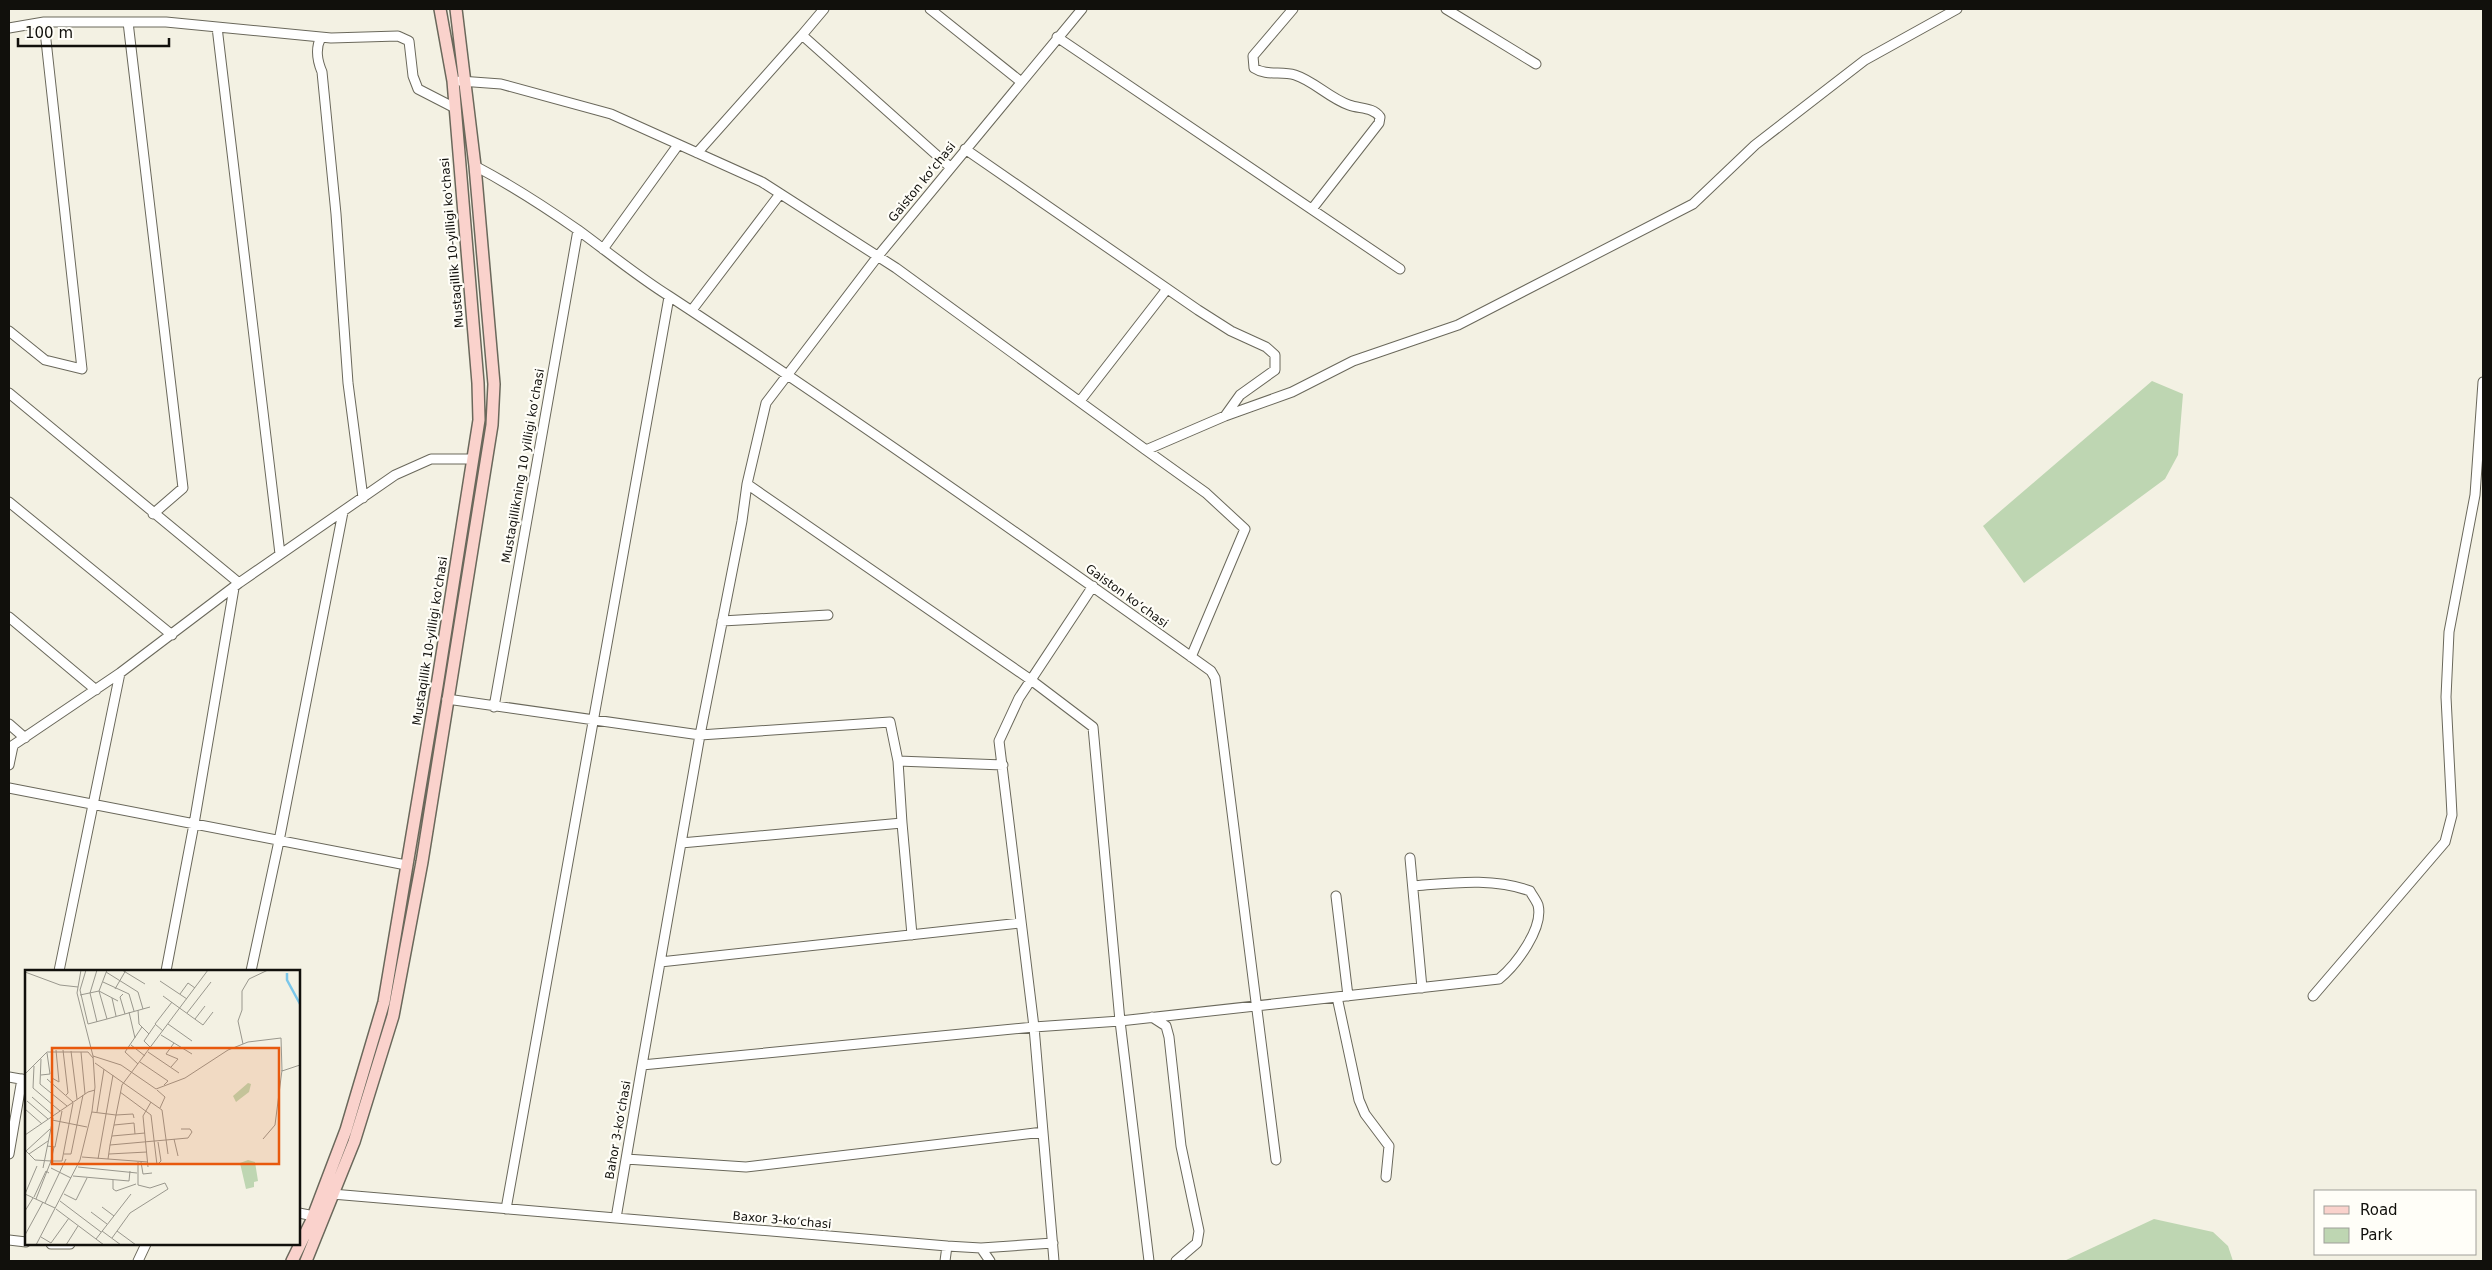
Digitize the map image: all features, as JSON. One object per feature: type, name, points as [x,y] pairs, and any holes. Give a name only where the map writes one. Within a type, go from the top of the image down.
[{"type":"main road","name":"Mustaqillik 10-yilligi ko'chasi","points":[[300,1245],[314,1216],[346,1130],[384,1002],[479,420],[478,383],[453,81],[440,9]]},
{"type":"main road","name":"Mustaqillik 10-yilligi ko'chasi","points":[[306,1261],[354,1142],[393,1016],[422,862],[446,699],[492,425],[494,384],[475,166],[456,9]]},
{"type":"main road","name":"Mustaqillik 10-yilligi ko'chasi","points":[[292,1261],[300,1245]]},
{"type":"street","points":[[697,153],[824,9]]},
{"type":"street","points":[[930,9],[1020,81]]},
{"type":"street","name":"Gaiston koʻchasi","points":[[786,374],[878,256],[1020,81],[1082,9]]},
{"type":"street","points":[[1293,9],[1253,56],[1254,68],[1259,72],[1296,75],[1332,97],[1349,105],[1376,112],[1380,117],[1379,123],[1312,210]]},
{"type":"street","points":[[1446,9],[1536,64]]},
{"type":"street","points":[[1146,450],[1224,416],[1292,392],[1353,361],[1458,325],[1693,204],[1755,145],[1865,60],[1957,9]]},
{"type":"street","points":[[9,331],[45,360],[82,369],[44,22]]},
{"type":"street","points":[[9,28],[44,22],[166,22],[321,37],[398,36],[408,41],[413,76],[418,90],[454,107]]},
{"type":"street","points":[[128,22],[183,488],[153,514]]},
{"type":"street","points":[[217,27],[280,554]]},
{"type":"street","points":[[802,35],[950,168]]},
{"type":"street","points":[[321,37],[317,44],[318,62],[322,72],[336,214],[348,382],[363,498]]},
{"type":"street","points":[[1057,37],[1400,269]]},
{"type":"street","points":[[453,81],[501,84],[611,114],[762,182],[878,256],[1206,493],[1236,518],[1245,529],[1191,657]]},
{"type":"street","points":[[603,249],[678,144]]},
{"type":"street","points":[[965,149],[1231,331],[1251,339],[1275,355],[1275,370],[1240,395],[1224,416]]},
{"type":"street","name":"Gaiston koʻchasi","points":[[475,166],[506,183],[578,230],[669,297],[692,310],[786,374],[1093,586],[1211,671],[1215,678],[1276,1160]]},
{"type":"street","points":[[692,310],[780,194]]},
{"type":"street","name":"Mustaqillikning 10 yilligi koʻchasi","points":[[494,707],[578,230]]},
{"type":"street","points":[[1080,401],[1168,289]]},
{"type":"street","points":[[506,1208],[595,721],[669,297]]},
{"type":"street","name":"Bahor 3-koʻchasi","points":[[616,1218],[700,735],[742,521],[747,484],[766,403],[786,374]]},
{"type":"street","points":[[2313,996],[2445,842],[2452,815],[2446,697],[2449,632],[2476,495],[2483,382]]},
{"type":"street","points":[[9,393],[237,586]]},
{"type":"street","points":[[9,765],[11,747],[120,673],[280,554],[395,475],[431,459],[472,459]]},
{"type":"street","points":[[747,484],[1031,680],[1093,727],[1120,1021],[1149,1261]]},
{"type":"street","points":[[9,502],[172,635]]},
{"type":"street","points":[[251,970],[279,841],[343,512]]},
{"type":"street","points":[[166,970],[237,586]]},
{"type":"street","points":[[1054,1261],[1034,1027],[999,741],[1019,698],[1093,586]]},
{"type":"street","points":[[722,621],[828,615]]},
{"type":"street","points":[[9,617],[96,690]]},
{"type":"street","points":[[59,970],[120,673]]},
{"type":"street","points":[[446,699],[700,735],[890,722],[898,761],[912,934]]},
{"type":"street","points":[[9,724],[25,738]]},
{"type":"street","points":[[898,761],[1003,765]]},
{"type":"street","points":[[9,788],[406,865]]},
{"type":"street","points":[[681,844],[902,823]]},
{"type":"street","points":[[1410,858],[1422,988]]},
{"type":"street","points":[[642,1065],[1034,1027],[1120,1021],[1499,979],[1511,970],[1529,943],[1537,921],[1538,905],[1530,890],[1516,886],[1462,882],[1413,886]]},
{"type":"street","points":[[1336,896],[1348,996]]},
{"type":"street","points":[[660,962],[1020,923]]},
{"type":"street","points":[[1337,997],[1358,1100],[1365,1114],[1389,1146],[1386,1177]]},
{"type":"street","points":[[1152,1017],[1166,1026],[1169,1037],[1181,1146],[1199,1231],[1197,1243],[1176,1261]]},
{"type":"street","points":[[9,1077],[24,1079],[9,1154]]},
{"type":"street","points":[[626,1159],[746,1167],[1043,1132]]},
{"type":"street","points":[[332,1194],[616,1218]]},
{"type":"street","points":[[300,1213],[314,1216]]},
{"type":"street","name":"Baxor 3-koʻchasi","points":[[616,1218],[947,1246],[982,1248],[1053,1243]]},
{"type":"street","points":[[9,1240],[25,1242]]},
{"type":"street","points":[[138,1261],[146,1245]]},
{"type":"street","points":[[945,1261],[947,1246]]},
{"type":"street","points":[[982,1248],[990,1261]]},
{"type":"green space","points":[[2152,381],[2183,394],[2178,455],[2165,479],[2024,583],[1983,526]]},
{"type":"green space","points":[[2154,1219],[2213,1232],[2228,1246],[2233,1261],[2064,1261]]}]
